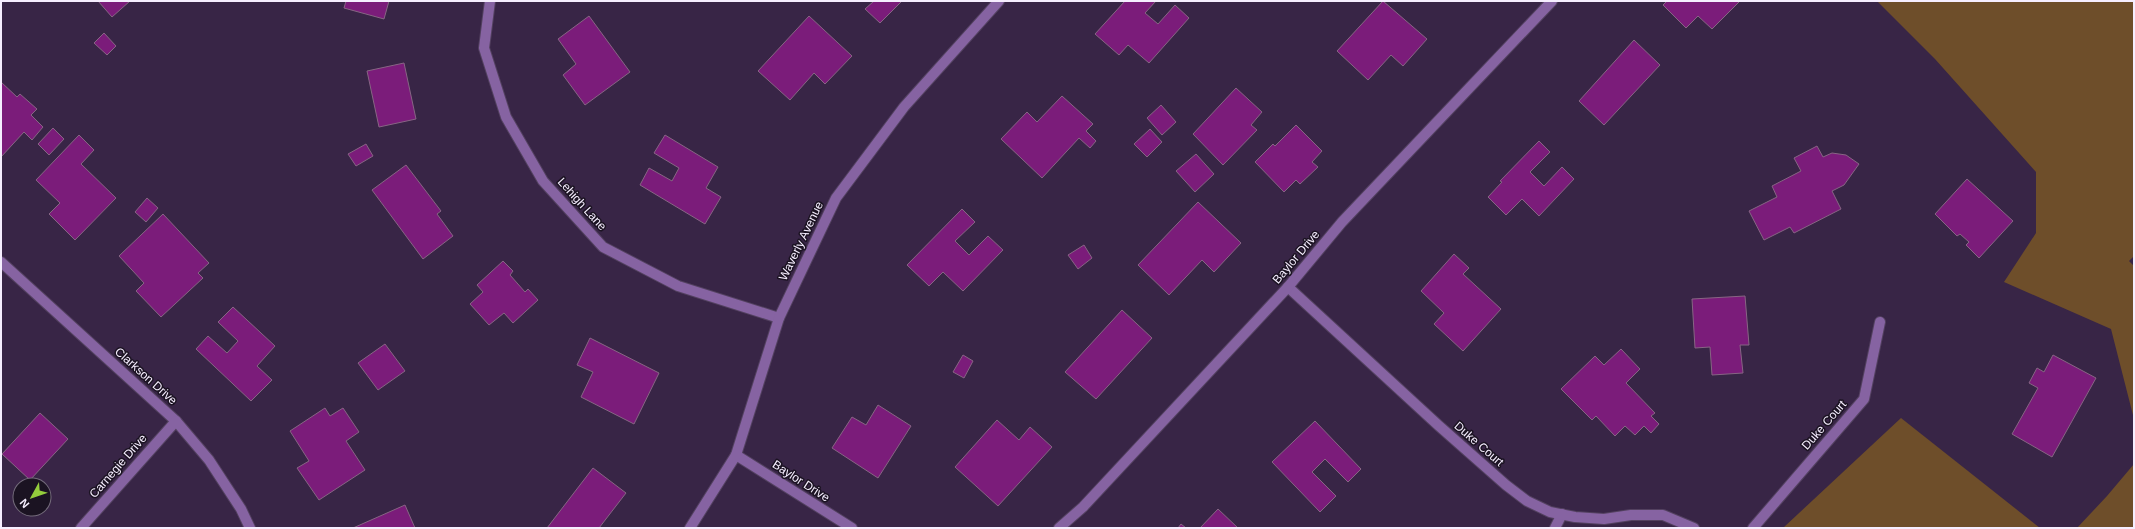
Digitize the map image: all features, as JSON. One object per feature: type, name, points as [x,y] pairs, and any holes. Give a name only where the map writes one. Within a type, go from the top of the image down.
[{"type":"street","name":"Lehigh Lane","points":[[490,1],[484,48],[506,117],[543,180],[603,247],[678,286],[779,318]]},
{"type":"street","name":"Waverly Avenue","points":[[690,528],[736,456],[779,318],[836,198],[904,107],[999,1]]},
{"type":"street","name":"Baylor Drive","points":[[1058,528],[1084,507],[1288,287],[1342,222],[1552,1]]},
{"type":"street","name":"Clarkson Drive","points":[[1,262],[176,421],[209,460],[241,509],[250,528]]},
{"type":"street","name":"Duke Court","points":[[1288,287],[1506,485],[1527,501],[1550,512],[1604,520],[1631,515],[1663,515],[1694,528]]},
{"type":"street","name":"Duke Court","points":[[1753,528],[1864,399],[1880,322]]},
{"type":"street","name":"Carnegie Drive","points":[[81,528],[176,421]]},
{"type":"street","name":"Baylor Drive","points":[[736,456],[852,528]]},
{"type":"street","points":[[1555,528],[1562,514]]},
{"type":"shaded area","points":[[1877,1],[2134,1],[2134,256],[2129,261],[2134,266],[2134,419],[2111,329],[2004,282],[2036,233],[2036,172],[1935,59]]},
{"type":"shaded area","points":[[1901,418],[2040,528],[1783,528]]},
{"type":"shaded area","points":[[2134,464],[2134,528],[2077,528],[2107,496]]},
{"type":"building","points":[[98,1],[130,1],[112,17]]},
{"type":"building","points":[[346,1],[389,1],[384,19],[344,8]]},
{"type":"building","points":[[874,1],[902,1],[880,23],[865,9]]},
{"type":"building","points":[[1125,1],[1156,1],[1145,13],[1158,24],[1175,5],[1189,18],[1149,63],[1128,45],[1119,55],[1095,34]]},
{"type":"building","points":[[1383,1],[1427,39],[1403,66],[1391,55],[1368,80],[1337,51]]},
{"type":"building","points":[[1667,1],[1740,1],[1712,29],[1698,16],[1686,28],[1663,5]]},
{"type":"building","points":[[589,16],[630,72],[585,105],[563,75],[576,64],[558,39]]},
{"type":"building","points":[[809,16],[852,56],[825,84],[814,73],[790,100],[758,71]]},
{"type":"building","points":[[104,33],[116,46],[107,55],[94,43]]},
{"type":"building","points":[[1634,40],[1660,65],[1604,125],[1579,101]]},
{"type":"building","points":[[404,63],[416,119],[379,127],[367,71]]},
{"type":"building","points":[[1,82],[17,97],[20,94],[37,109],[31,115],[43,127],[32,140],[24,132],[1,157]]},
{"type":"building","points":[[1236,88],[1262,112],[1251,125],[1257,130],[1223,165],[1193,134]]},
{"type":"building","points":[[1062,96],[1093,124],[1086,131],[1096,141],[1090,148],[1079,138],[1042,178],[1001,139],[1027,112],[1037,122]]},
{"type":"building","points":[[1161,105],[1176,122],[1162,135],[1147,118]]},
{"type":"building","points":[[1296,125],[1322,151],[1312,162],[1318,167],[1300,184],[1296,180],[1284,192],[1255,162],[1273,144],[1275,146]]},
{"type":"building","points":[[53,128],[64,139],[49,155],[38,144]]},
{"type":"building","points":[[1150,129],[1162,142],[1147,157],[1134,144]]},
{"type":"building","points":[[79,135],[94,150],[81,164],[116,198],[75,240],[49,214],[60,203],[36,180]]},
{"type":"building","points":[[665,135],[718,167],[706,188],[721,197],[705,224],[640,185],[649,168],[672,181],[679,168],[654,153]]},
{"type":"building","points":[[1539,141],[1550,152],[1530,172],[1544,186],[1562,167],[1574,179],[1539,216],[1522,199],[1506,215],[1488,197],[1502,182],[1500,181]]},
{"type":"building","points":[[366,144],[373,156],[356,166],[348,154]]},
{"type":"building","points":[[1817,146],[1823,157],[1832,153],[1846,155],[1859,164],[1844,185],[1832,191],[1841,209],[1794,233],[1790,227],[1764,240],[1749,211],[1777,197],[1772,186],[1801,171],[1794,158]]},
{"type":"building","points":[[1196,154],[1214,174],[1195,192],[1176,171]]},
{"type":"building","points":[[406,165],[441,211],[437,214],[453,236],[423,259],[372,190]]},
{"type":"building","points":[[1967,179],[2013,221],[1979,258],[1966,245],[1969,242],[1960,234],[1957,236],[1935,214]]},
{"type":"building","points":[[147,198],[158,208],[146,222],[135,212]]},
{"type":"building","points":[[1198,202],[1241,243],[1214,272],[1202,260],[1169,295],[1138,265]]},
{"type":"building","points":[[962,209],[975,222],[955,241],[969,255],[988,236],[1003,250],[963,291],[943,272],[929,286],[907,265]]},
{"type":"building","points":[[163,214],[209,263],[198,273],[203,278],[161,317],[136,291],[144,283],[119,256]]},
{"type":"building","points":[[1084,245],[1092,258],[1078,269],[1068,255]]},
{"type":"building","points":[[1454,254],[1469,268],[1463,274],[1501,309],[1463,351],[1434,324],[1444,313],[1421,291]]},
{"type":"building","points":[[503,261],[513,271],[510,275],[525,292],[528,289],[538,300],[513,323],[504,313],[489,325],[470,304],[483,292],[477,285]]},
{"type":"building","points":[[1745,296],[1749,345],[1740,345],[1743,373],[1712,375],[1710,347],[1695,348],[1692,299]]},
{"type":"building","points":[[233,307],[275,346],[257,366],[272,380],[251,401],[196,349],[208,336],[227,353],[238,341],[218,322]]},
{"type":"building","points":[[1122,310],[1152,338],[1096,399],[1065,372]]},
{"type":"building","points":[[590,338],[659,373],[634,424],[581,397],[593,372],[577,365]]},
{"type":"building","points":[[385,344],[405,371],[378,390],[358,363]]},
{"type":"building","points":[[1621,349],[1640,369],[1626,383],[1655,413],[1651,416],[1659,424],[1651,433],[1644,426],[1635,435],[1625,426],[1615,436],[1596,416],[1592,420],[1561,389],[1595,356],[1604,365]]},
{"type":"building","points":[[963,355],[973,361],[964,378],[953,372]]},
{"type":"building","points":[[2053,355],[2096,378],[2052,457],[2012,434],[2038,388],[2029,383],[2037,368],[2044,372]]},
{"type":"building","points":[[878,405],[911,426],[878,478],[832,448],[852,417],[866,425]]},
{"type":"building","points":[[325,408],[330,416],[343,408],[359,432],[346,441],[365,470],[319,500],[297,468],[309,461],[290,431]]},
{"type":"building","points":[[40,413],[68,439],[33,477],[27,477],[2,454]]},
{"type":"building","points":[[997,420],[1019,440],[1030,427],[1052,447],[998,506],[955,467]]},
{"type":"building","points":[[1315,421],[1361,469],[1348,482],[1325,459],[1312,472],[1336,496],[1320,512],[1272,462]]},
{"type":"building","points":[[593,468],[626,493],[599,528],[547,528]]},
{"type":"building","points":[[405,505],[415,528],[353,528]]},
{"type":"building","points":[[1218,509],[1238,528],[1200,528]]},
{"type":"building","points":[[1181,524],[1186,528],[1178,528]]}]
